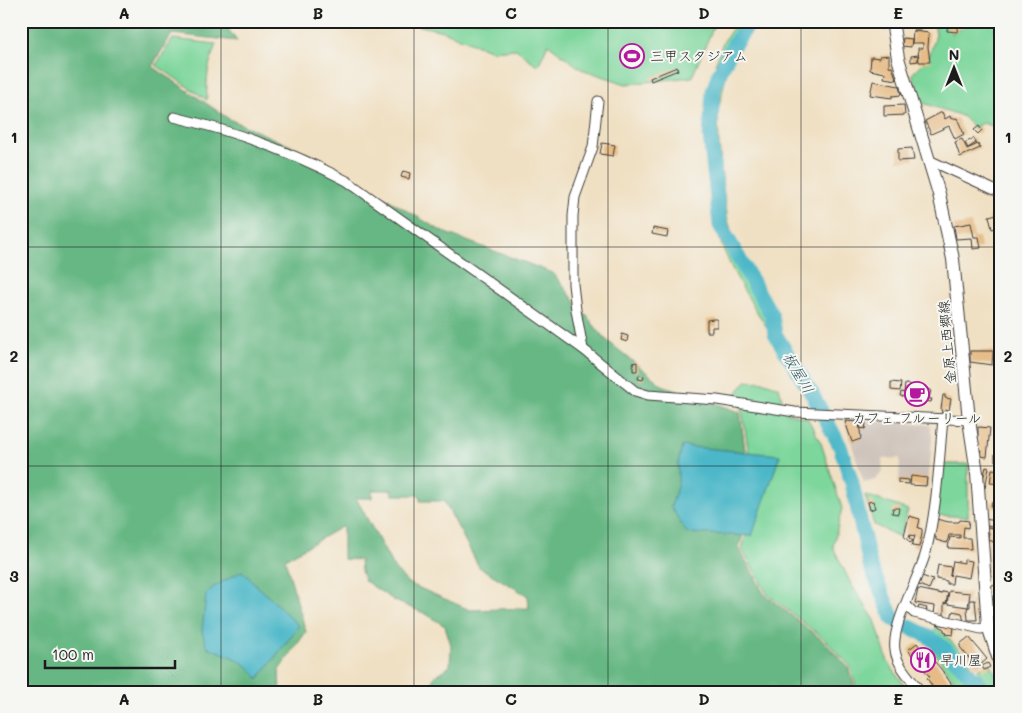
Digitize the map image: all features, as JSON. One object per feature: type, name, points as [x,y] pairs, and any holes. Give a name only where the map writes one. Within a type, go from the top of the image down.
[{"type":"main road","name":"金原上西郷線","points":[[892,21],[898,58],[939,194],[953,259],[993,634],[1001,666]]},
{"type":"street","points":[[583,349],[573,284],[573,216],[575,197],[593,147],[598,101]]},
{"type":"street","points":[[174,117],[258,141],[311,162],[347,181],[583,349],[635,390],[648,395],[717,400],[810,413],[969,420]]},
{"type":"street","points":[[929,160],[1001,193]]},
{"type":"street","points":[[921,692],[901,666],[895,651],[895,634],[926,553],[935,508],[943,418]]},
{"type":"street","points":[[906,607],[914,613],[981,629],[993,634]]},
{"type":"shaded area","points":[[844,420],[930,425],[932,437],[928,487],[899,483],[900,458],[882,459],[883,472],[875,480],[864,483]]},
{"type":"shaded area","points":[[985,525],[1001,527],[1001,584],[988,583]]},
{"type":"green space","points":[[21,21],[222,21],[237,41],[172,34],[152,66],[229,119],[320,159],[443,232],[553,273],[604,338],[662,385],[740,412],[752,503],[739,548],[764,594],[822,640],[848,667],[856,692],[426,692],[435,676],[450,666],[451,645],[445,626],[426,614],[395,601],[365,581],[361,571],[360,560],[343,559],[343,526],[285,559],[306,632],[279,670],[280,692],[21,692]],"holes":[[[372,490],[392,490],[393,495],[420,495],[420,501],[444,501],[479,567],[528,596],[529,608],[470,610],[408,583],[394,568],[356,498],[372,498]]]},
{"type":"green space","name":"三甲スタジアム","points":[[398,21],[716,21],[692,77],[626,84],[581,69],[548,44],[538,66],[516,49],[492,51],[443,31]]},
{"type":"green space","points":[[738,21],[745,21],[715,64],[723,42]]},
{"type":"green space","points":[[934,21],[954,21],[952,34],[974,21],[1000,21],[995,29],[1001,70],[1001,128],[982,123],[974,128],[962,116],[923,103],[912,74],[929,57],[936,35]]},
{"type":"green space","points":[[173,39],[216,44],[208,72],[207,100],[156,65]]},
{"type":"green space","points":[[736,49],[726,76],[718,111],[723,188],[728,220],[738,252],[729,239],[722,217],[714,128],[714,110],[720,76],[726,62]]},
{"type":"green space","points":[[714,219],[721,238],[771,320],[769,331],[744,291],[723,249]]},
{"type":"green space","points":[[746,381],[765,382],[779,387],[785,412],[808,419],[821,443],[842,508],[833,547],[852,586],[875,620],[888,662],[909,692],[858,692],[850,666],[823,638],[767,594],[742,549],[756,500],[742,410],[735,395]]},
{"type":"green space","points":[[941,464],[968,464],[968,517],[935,515]]},
{"type":"green space","points":[[865,495],[908,510],[900,537],[874,525]]},
{"type":"green space","points":[[936,627],[971,665],[986,692],[981,692],[966,667],[931,634]]},
{"type":"green space","points":[[928,637],[956,665],[973,692],[962,692],[926,640]]},
{"type":"green space","points":[[989,663],[1001,682],[1001,692],[989,692],[978,669]]},
{"type":"water","points":[[682,446],[780,455],[752,536],[687,533],[671,507],[678,483],[678,464]]},
{"type":"water","points":[[242,571],[299,626],[258,679],[242,663],[207,647],[202,631],[206,594],[215,586]]},
{"type":"building","points":[[874,21],[882,21],[882,29],[872,27]]},
{"type":"building","points":[[948,21],[959,21],[957,32],[947,31]]},
{"type":"building","points":[[914,24],[921,25],[920,30],[914,30]]},
{"type":"building","points":[[913,31],[929,33],[930,62],[919,62],[918,48],[923,48],[923,43],[912,43]]},
{"type":"building","points":[[903,38],[912,39],[911,47],[902,46]]},
{"type":"building","points":[[889,55],[889,66],[892,67],[897,80],[884,78],[885,73],[870,70],[871,57],[880,58],[880,56]]},
{"type":"building","points":[[918,55],[918,61],[911,62],[911,56]]},
{"type":"building","points":[[677,67],[678,70],[651,81],[650,78]]},
{"type":"building","points":[[873,81],[899,86],[901,95],[892,96],[892,98],[870,95]]},
{"type":"building","points":[[904,105],[905,115],[884,116],[884,106]]},
{"type":"building","points":[[942,112],[945,119],[950,116],[951,119],[957,118],[964,134],[955,139],[949,126],[931,134],[925,121]]},
{"type":"building","points":[[979,126],[982,130],[978,134],[974,130]]},
{"type":"building","points":[[974,138],[976,143],[968,148],[965,143]]},
{"type":"building","points":[[962,139],[967,149],[978,144],[980,148],[960,157],[955,142]]},
{"type":"building","points":[[602,143],[615,145],[613,156],[600,154]]},
{"type":"building","points":[[912,148],[914,160],[898,161],[898,149]]},
{"type":"building","points":[[403,171],[410,173],[409,179],[401,177]]},
{"type":"building","points":[[1001,213],[1001,227],[992,229],[989,216]]},
{"type":"building","points":[[971,223],[974,237],[979,237],[981,248],[973,249],[972,238],[956,239],[954,226]]},
{"type":"building","points":[[653,228],[668,231],[667,237],[652,234]]},
{"type":"building","points":[[717,319],[717,327],[712,327],[712,332],[707,332],[707,320]]},
{"type":"building","points":[[622,334],[628,336],[627,342],[621,340]]},
{"type":"building","points":[[970,351],[993,351],[992,365],[970,362]]},
{"type":"building","points":[[637,362],[637,371],[633,371],[633,363]]},
{"type":"building","points":[[639,375],[644,376],[643,380],[638,379]]},
{"type":"building","points":[[891,382],[901,383],[900,391],[891,390]]},
{"type":"building","name":"カフェ フルーリール","points":[[905,384],[923,386],[923,389],[931,390],[929,399],[932,399],[931,402],[924,401],[924,404],[921,401],[915,400],[916,398],[900,396],[901,392],[904,393]]},
{"type":"building","points":[[943,395],[945,395],[945,398],[951,399],[949,410],[945,410],[945,413],[942,413],[941,409]]},
{"type":"building","points":[[845,421],[859,422],[861,439],[852,442]]},
{"type":"building","points":[[861,422],[866,423],[865,429],[860,428]]},
{"type":"building","points":[[978,427],[990,428],[987,457],[980,456]]},
{"type":"building","points":[[995,454],[1001,454],[1001,462],[995,461]]},
{"type":"building","points":[[986,467],[989,468],[985,488],[981,487]]},
{"type":"building","points":[[992,469],[1001,470],[1001,484],[990,483]]},
{"type":"building","points":[[911,476],[927,478],[926,486],[910,485]]},
{"type":"building","points":[[898,479],[909,480],[909,484],[898,483]]},
{"type":"building","points":[[999,495],[1001,495],[1001,509],[991,507],[992,501],[999,502]]},
{"type":"building","points":[[873,501],[875,508],[870,510],[868,502]]},
{"type":"building","points":[[893,508],[899,508],[898,514],[892,513]]},
{"type":"building","points":[[998,513],[1001,513],[1001,527],[984,525],[984,519],[997,521]]},
{"type":"building","points":[[909,516],[920,519],[918,528],[922,529],[922,534],[919,547],[912,546],[915,536],[910,535],[909,538],[913,541],[910,543],[904,536]]},
{"type":"building","points":[[936,519],[949,522],[969,521],[968,528],[964,527],[963,538],[970,538],[971,549],[948,548],[950,537],[960,538],[960,535],[949,535],[947,543],[936,540],[936,537],[932,536]]},
{"type":"building","points":[[987,527],[1001,529],[1001,544],[988,540],[989,532],[986,531]]},
{"type":"building","points":[[964,560],[972,561],[969,578],[953,575],[952,584],[936,579],[938,565],[951,567],[950,576],[953,561],[964,563]]},
{"type":"building","points":[[922,576],[933,580],[929,589],[919,585]]},
{"type":"building","points":[[999,584],[1000,598],[991,599],[991,585]]},
{"type":"building","points":[[918,589],[942,594],[943,592],[948,593],[946,604],[944,603],[944,615],[934,615],[935,606],[915,603]]},
{"type":"building","points":[[949,591],[970,593],[968,607],[947,604]]},
{"type":"building","points":[[970,600],[975,600],[977,620],[968,620],[967,608],[970,607]]},
{"type":"building","points":[[919,606],[927,608],[925,614],[917,612]]},
{"type":"building","points":[[998,606],[1001,608],[1001,617],[992,617],[992,607]]},
{"type":"building","points":[[953,611],[962,613],[964,622],[951,619]]},
{"type":"building","points":[[1000,621],[1001,628],[996,628],[995,622]]},
{"type":"building","points":[[937,624],[954,627],[953,635],[946,634],[947,632]]},
{"type":"building","points":[[969,637],[987,659],[977,668],[960,647],[960,644]]},
{"type":"building","points":[[917,643],[932,664],[935,662],[941,669],[957,692],[930,692],[928,689],[932,686],[927,678],[930,677],[908,650]]},
{"type":"building","points":[[988,663],[990,667],[984,670],[982,666]]},
{"type":"waterway","name":"板屋川","points":[[751,21],[734,44],[713,91],[710,136],[720,225],[772,316],[775,334],[812,394],[840,446],[852,483],[870,565],[893,619],[928,636],[946,650],[980,685],[982,692]]},
{"type":"place","name":"三甲スタジアム","points":[[632,56]]},
{"type":"place","name":"カフェ フルーリール","points":[[917,394]]},
{"type":"place","name":"早川屋","points":[[923,660]]}]
